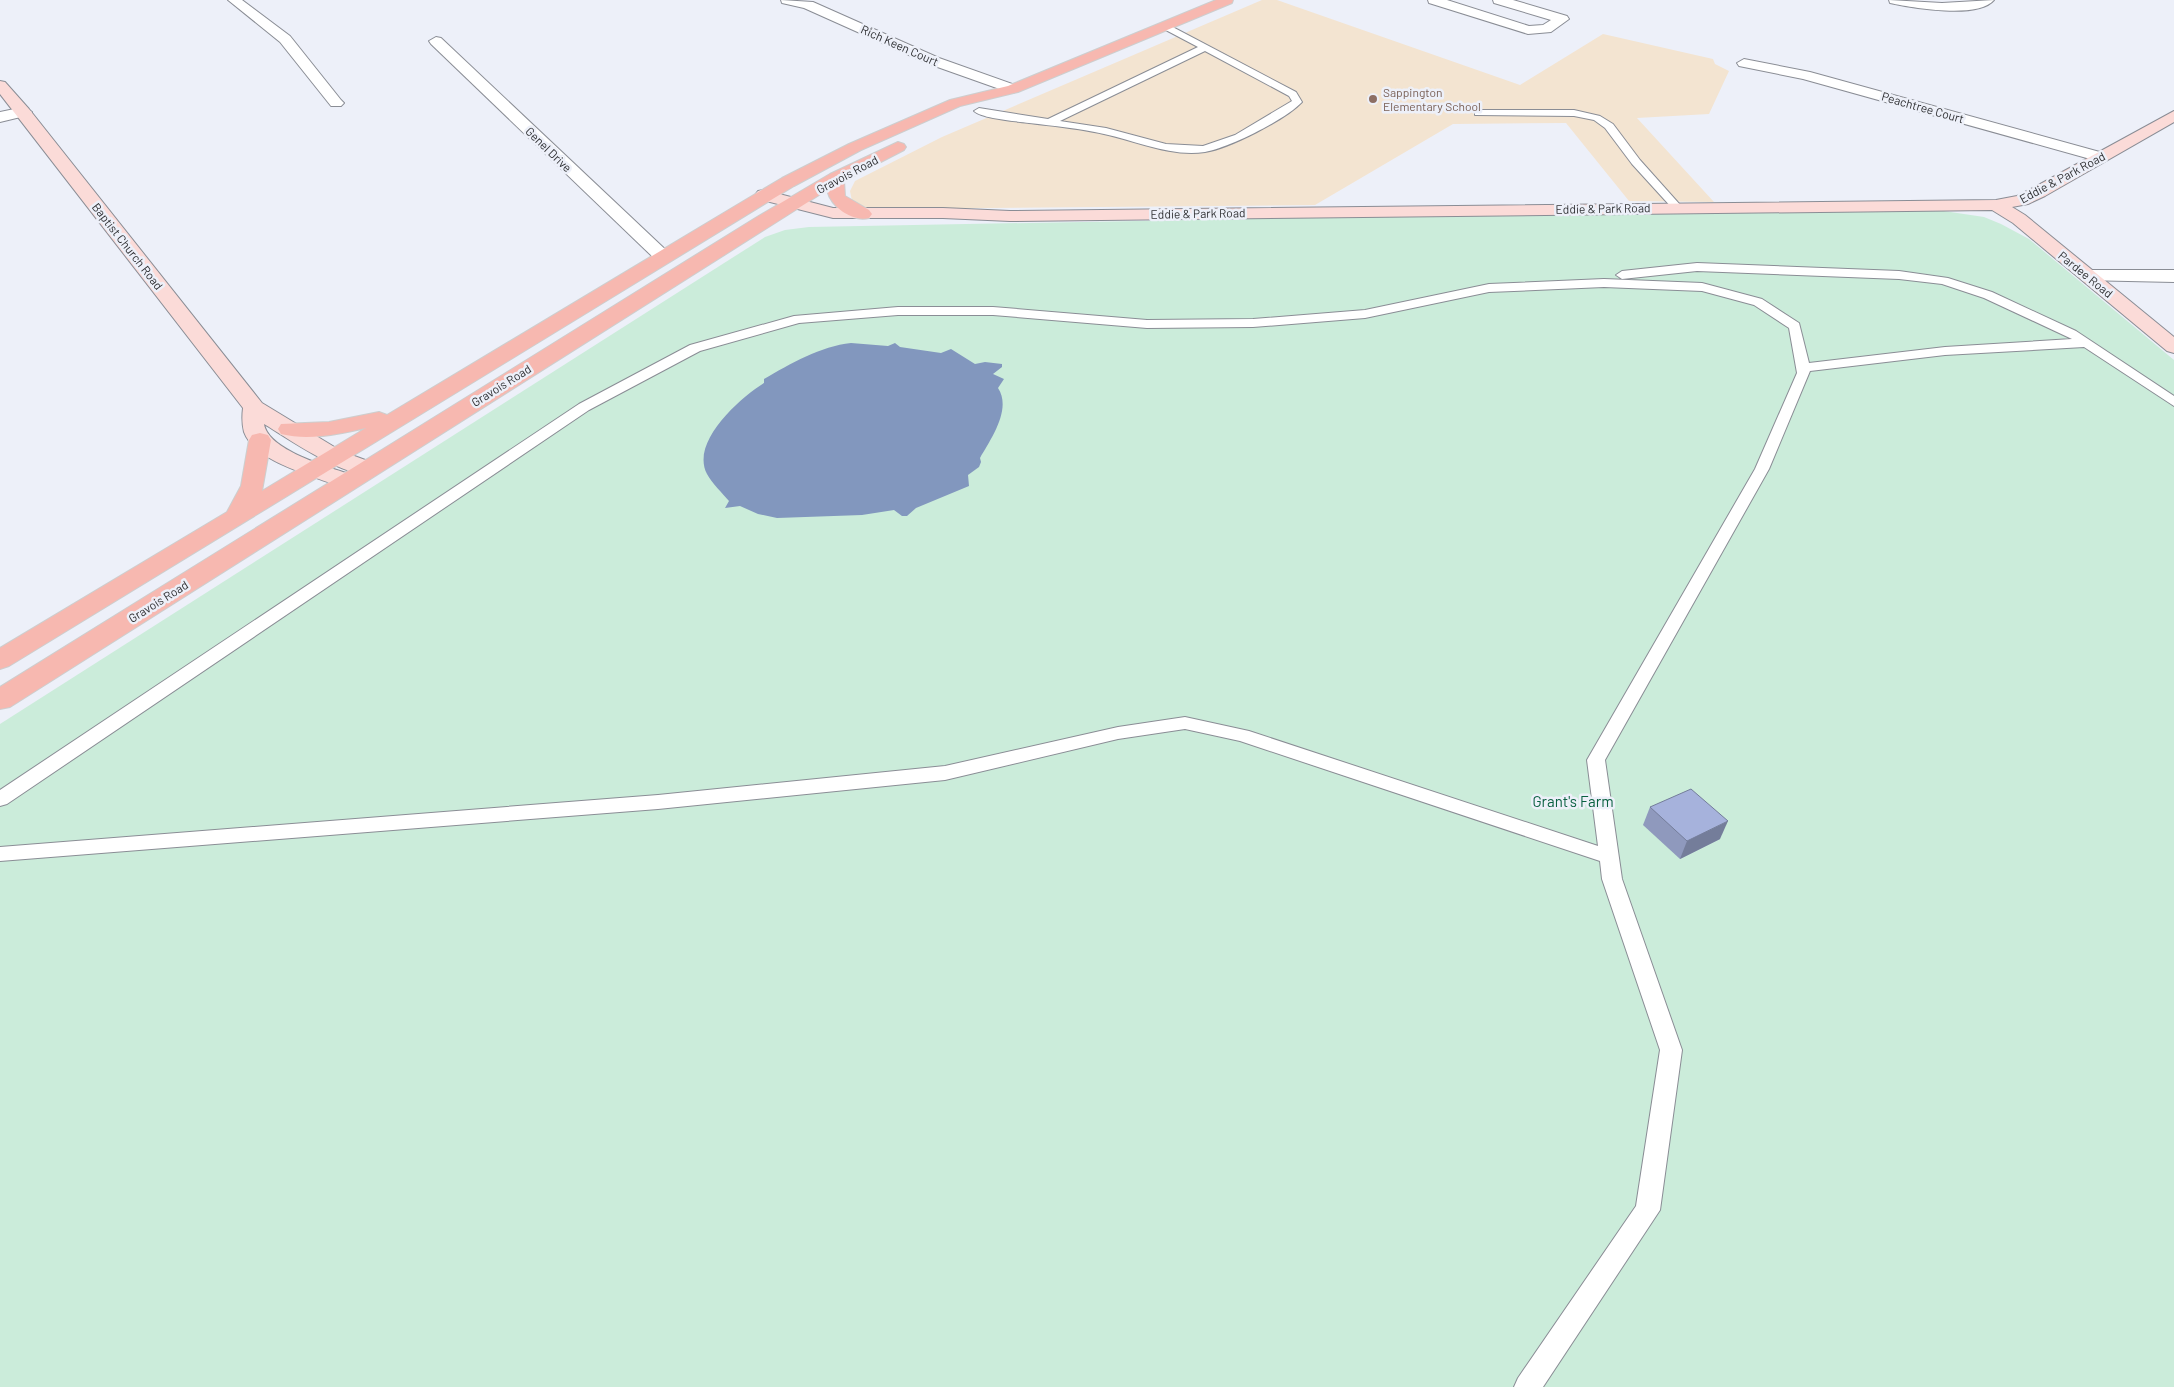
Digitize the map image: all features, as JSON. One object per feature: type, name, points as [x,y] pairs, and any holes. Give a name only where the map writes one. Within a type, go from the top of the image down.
[{"type":"main road","name":"Gravois Road","points":[[0,660],[238,513],[756,199],[833,158],[955,103],[1013,89],[1227,0]]},
{"type":"main road","name":"Gravois Road","points":[[0,700],[787,207],[836,178],[899,146],[979,111],[1013,89]]},
{"type":"main road","points":[[836,178],[834,188],[840,203],[863,214]]},
{"type":"main road","points":[[289,429],[329,429],[351,426],[407,411]]},
{"type":"main road","points":[[238,513],[253,486],[260,440]]},
{"type":"street","points":[[234,0],[285,39],[336,103]]},
{"type":"street","name":"Rich Keen Court","points":[[787,0],[808,5],[934,61],[1013,89]]},
{"type":"street","points":[[1434,0],[1528,30],[1546,29],[1562,19],[1499,0]]},
{"type":"street","points":[[1895,0],[1919,5],[1946,7],[1969,6],[1988,0]]},
{"type":"street","points":[[1919,5],[1934,18],[1947,21]]},
{"type":"street","points":[[1969,6],[1980,16]]},
{"type":"street","name":"Genel Drive","points":[[436,41],[662,256]]},
{"type":"street","name":"Peachtree Court","points":[[1744,63],[1805,74],[2101,157]]},
{"type":"street","name":"Baptist Church Road","points":[[0,85],[24,112],[254,408],[333,456],[358,475]]},
{"type":"street","points":[[0,117],[24,112]]},
{"type":"street","name":"Eddie & Park Road","points":[[787,207],[863,214],[944,213],[1010,216],[1677,207],[1996,205],[2022,200],[2174,116]]},
{"type":"street","name":"Eddie & Park Road","points":[[756,199],[834,222],[947,221],[1010,216]]},
{"type":"street","name":"Pardee Road","points":[[1996,205],[2019,219],[2174,347]]},
{"type":"street","points":[[2089,276],[2174,276]]},
{"type":"street","points":[[254,408],[253,425],[260,440],[288,458],[313,468],[358,475]]},
{"type":"lane","points":[[979,111],[1006,118],[1105,131],[1168,147],[1202,150],[1217,146],[1297,102],[1293,94],[1165,26]]},
{"type":"lane","points":[[1048,123],[1205,47]]},
{"type":"lane","points":[[1478,113],[1574,113],[1597,118],[1609,126],[1636,162],[1677,207]]},
{"type":"lane","points":[[0,799],[584,407],[696,348],[798,319],[898,311],[993,311],[1148,324],[1253,323],[1365,314],[1489,288],[1697,267],[1899,275],[1944,281],[1988,295],[2065,330],[2174,402]]},
{"type":"lane","points":[[1489,288],[1604,283],[1702,287],[1758,302],[1795,326],[1804,368],[1804,373],[1762,468],[1596,760],[1612,879],[1670,1050],[1648,1210],[1527,1387]]},
{"type":"lane","points":[[1804,368],[1948,350],[2020,344],[2087,344]]},
{"type":"lane","points":[[0,854],[648,802],[944,773],[1118,733],[1185,723],[1243,735],[1609,857]]},
{"type":"shaded area","name":"Sappington Elementary School","points":[[1262,0],[1277,0],[1520,85],[1603,34],[1713,59],[1715,64],[1729,71],[1709,114],[1637,118],[1714,202],[1629,201],[1566,123],[1453,124],[1315,205],[870,209],[852,201],[850,191],[855,181],[942,137]]},
{"type":"green space","name":"Grant's Farm","points":[[1937,210],[1984,217],[2029,239],[2174,360],[2174,1387],[0,1387],[0,724],[765,237],[785,230],[809,227],[1348,217]]},
{"type":"water","points":[[851,343],[888,346],[895,343],[900,347],[941,353],[951,349],[975,364],[985,362],[1002,364],[1002,367],[993,374],[1004,379],[998,388],[1002,396],[1001,414],[994,433],[980,458],[979,467],[968,475],[969,486],[916,508],[907,516],[902,516],[894,510],[862,515],[777,518],[758,514],[740,506],[725,508],[729,501],[707,474],[704,462],[705,448],[720,422],[743,399],[764,383],[764,379],[817,352]]},
{"type":"building","points":[[1691,789],[1728,821],[1687,841],[1650,807]]},
{"type":"place","name":"Sappington Elementary School","points":[[1373,99]]}]
